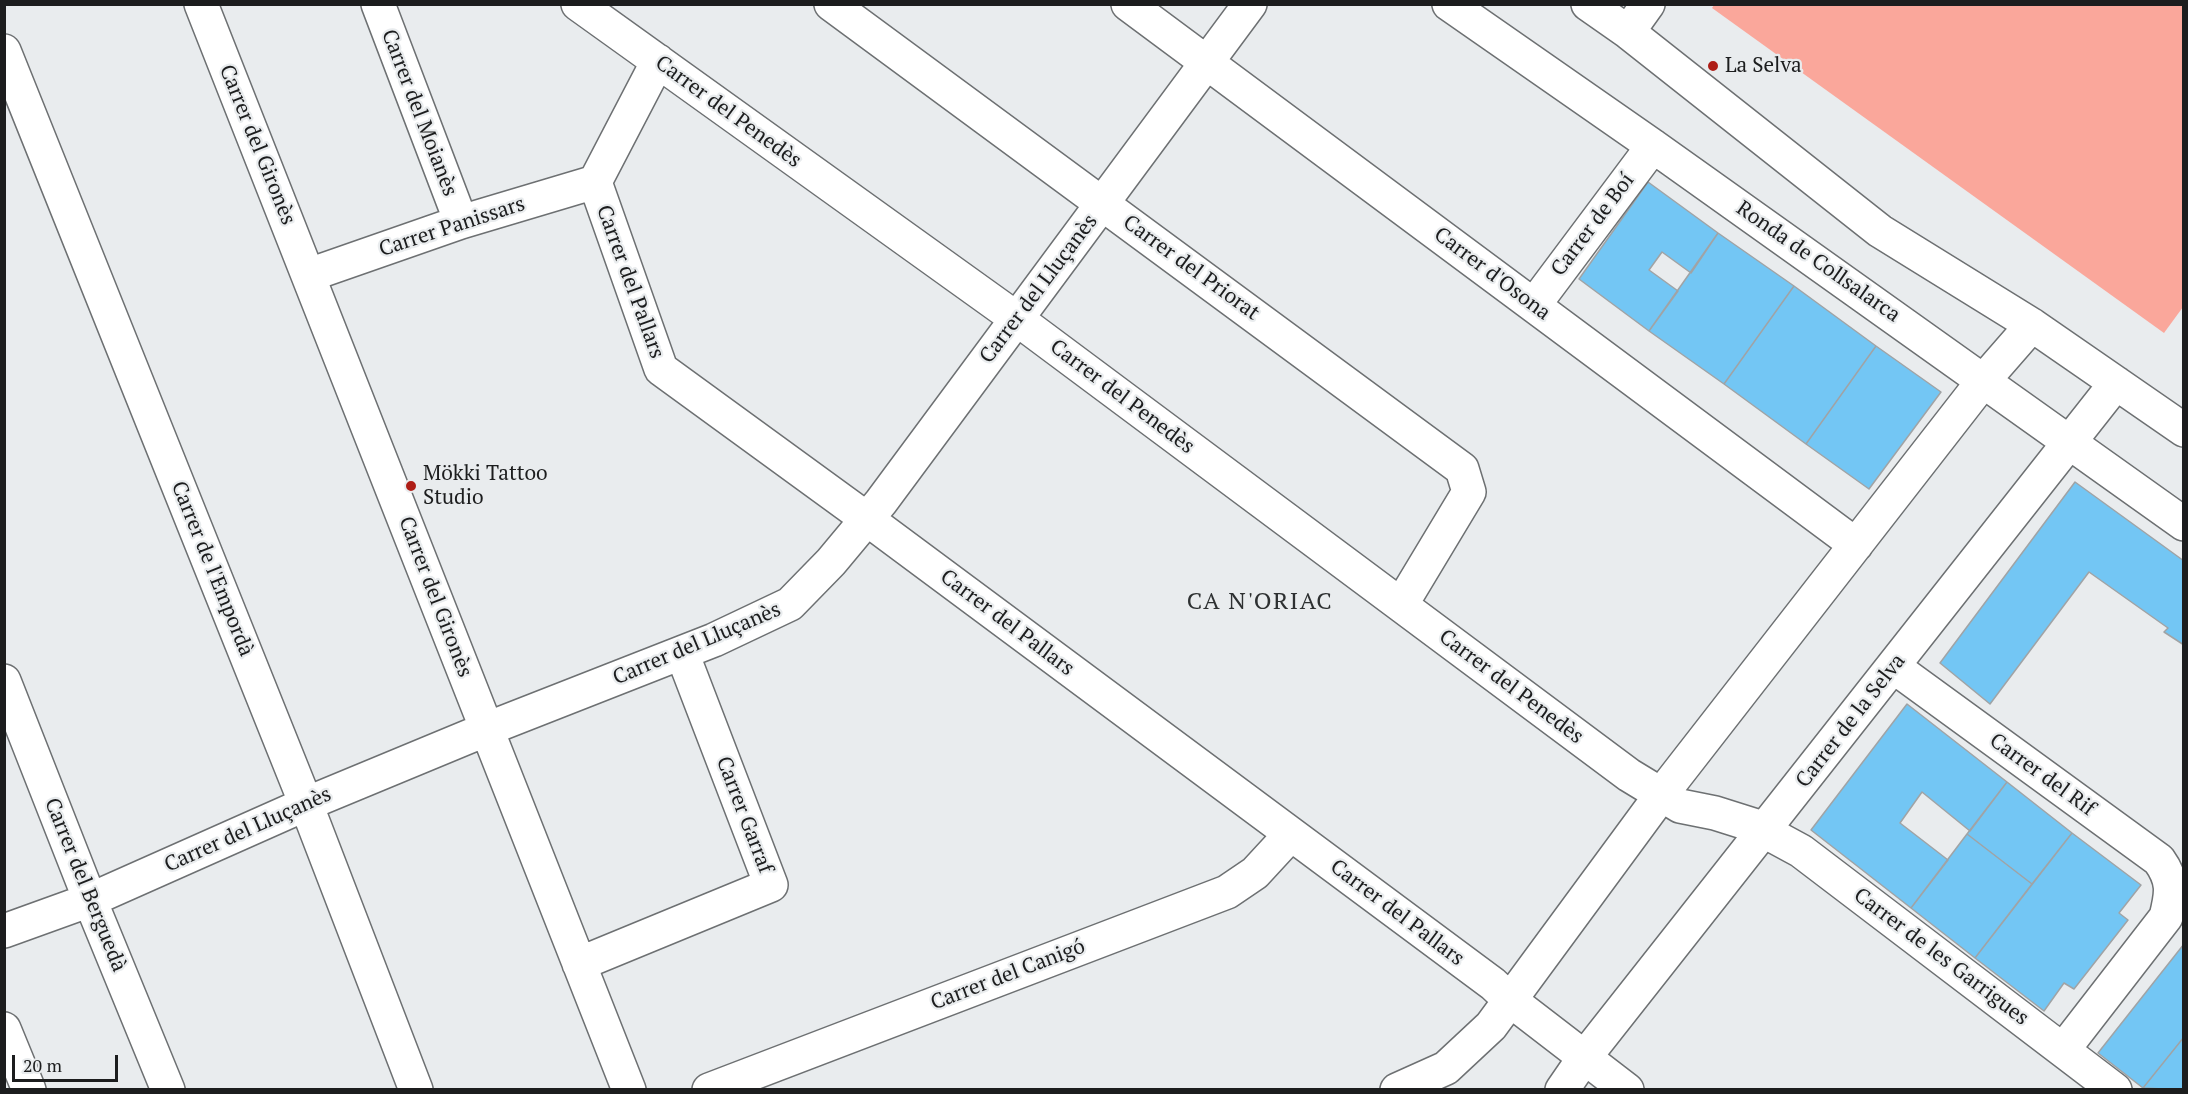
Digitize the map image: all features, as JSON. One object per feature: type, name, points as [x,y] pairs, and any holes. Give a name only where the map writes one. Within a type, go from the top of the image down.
[{"type":"street","name":"Carrer del Gironès","points":[[201,4],[629,1089]]},
{"type":"street","name":"Carrer del Moianès","points":[[378,4],[461,222]]},
{"type":"street","name":"Carrer del Penedès","points":[[578,4],[1017,319],[1629,775],[1680,806],[1715,813],[1753,825],[1764,831]]},
{"type":"street","name":"Carrer del Priorat","points":[[831,4],[1462,469],[1469,492],[1401,605]]},
{"type":"street","name":"Carrer d'Osona","points":[[1128,4],[1856,545]]},
{"type":"street","name":"Carrer del Lluçanès","points":[[4,931],[90,900],[306,804],[487,729],[682,653],[790,604],[831,562],[867,519],[1250,4]]},
{"type":"street","name":"Ronda de Collsalarca","points":[[1449,4],[1653,146],[2184,524]]},
{"type":"street","points":[[1588,4],[1880,231],[2032,325],[2184,430]]},
{"type":"street","points":[[1628,33],[1648,4]]},
{"type":"street","name":"Carrer de l'Empordà","points":[[4,51],[306,804],[416,1089]]},
{"type":"street","points":[[595,182],[658,62]]},
{"type":"street","name":"Carrer de Boí","points":[[1534,305],[1653,146]]},
{"type":"street","name":"Carrer Panissars","points":[[309,274],[461,222],[595,182]]},
{"type":"street","name":"Carrer del Pallars","points":[[595,182],[661,369],[867,519],[1493,984],[1584,1058],[1627,1089]]},
{"type":"street","points":[[1397,1089],[1446,1068],[1491,1026],[1661,795],[1984,381],[2032,325]]},
{"type":"street","name":"Carrer de la Selva","points":[[1562,1089],[1584,1058],[2116,383]]},
{"type":"street","name":"Carrer Garraf","points":[[579,964],[771,885],[682,653]]},
{"type":"street","name":"Carrer del Rif","points":[[1894,667],[2159,860],[2169,875],[2171,897],[2166,917],[2063,1050]]},
{"type":"street","name":"Carrer del Berguedà","points":[[4,681],[90,900],[168,1089]]},
{"type":"street","name":"Carrer de les Garrigues","points":[[1764,831],[1801,851],[2115,1089]]},
{"type":"street","name":"Carrer del Canigó","points":[[709,1089],[1227,892],[1255,873],[1291,834]]},
{"type":"street","points":[[4,1029],[29,1089]]},
{"type":"shaded area","points":[[1714,5],[2183,5],[2183,307],[2164,333],[1712,8]]},
{"type":"building","points":[[1648,182],[1718,233],[1691,273],[1662,252],[1649,270],[1678,291],[1649,331],[1579,279]]},
{"type":"building","points":[[1718,233],[1794,286],[1724,384],[1649,331]]},
{"type":"building","points":[[1794,286],[1876,346],[1806,444],[1724,384]]},
{"type":"building","points":[[1876,346],[1941,392],[1869,489],[1806,444]]},
{"type":"building","points":[[2075,482],[2184,561],[2184,645],[2164,632],[2168,628],[2089,572],[1990,704],[1940,663]]},
{"type":"building","points":[[1907,704],[2007,782],[1970,831],[1922,792],[1900,823],[1948,860],[1911,908],[1811,830]]},
{"type":"building","points":[[2007,782],[2072,833],[2032,884],[1967,834]]},
{"type":"building","points":[[2072,833],[2141,885],[2119,913],[2128,920],[2074,989],[2064,983],[2044,1011],[1975,958]]},
{"type":"building","points":[[1967,834],[2032,884],[1975,958],[1911,908]]},
{"type":"building","points":[[2184,944],[2184,1037],[2143,1088],[2098,1053]]},
{"type":"building","points":[[2184,1037],[2184,1090],[2143,1088]]},
{"type":"place","name":"La Selva","points":[[1713,66]]},
{"type":"place","name":"Mökki Tattoo Studio","points":[[411,486]]},
{"type":"district","name":"CA N'ORIAC","points":[[1260,602]]}]
